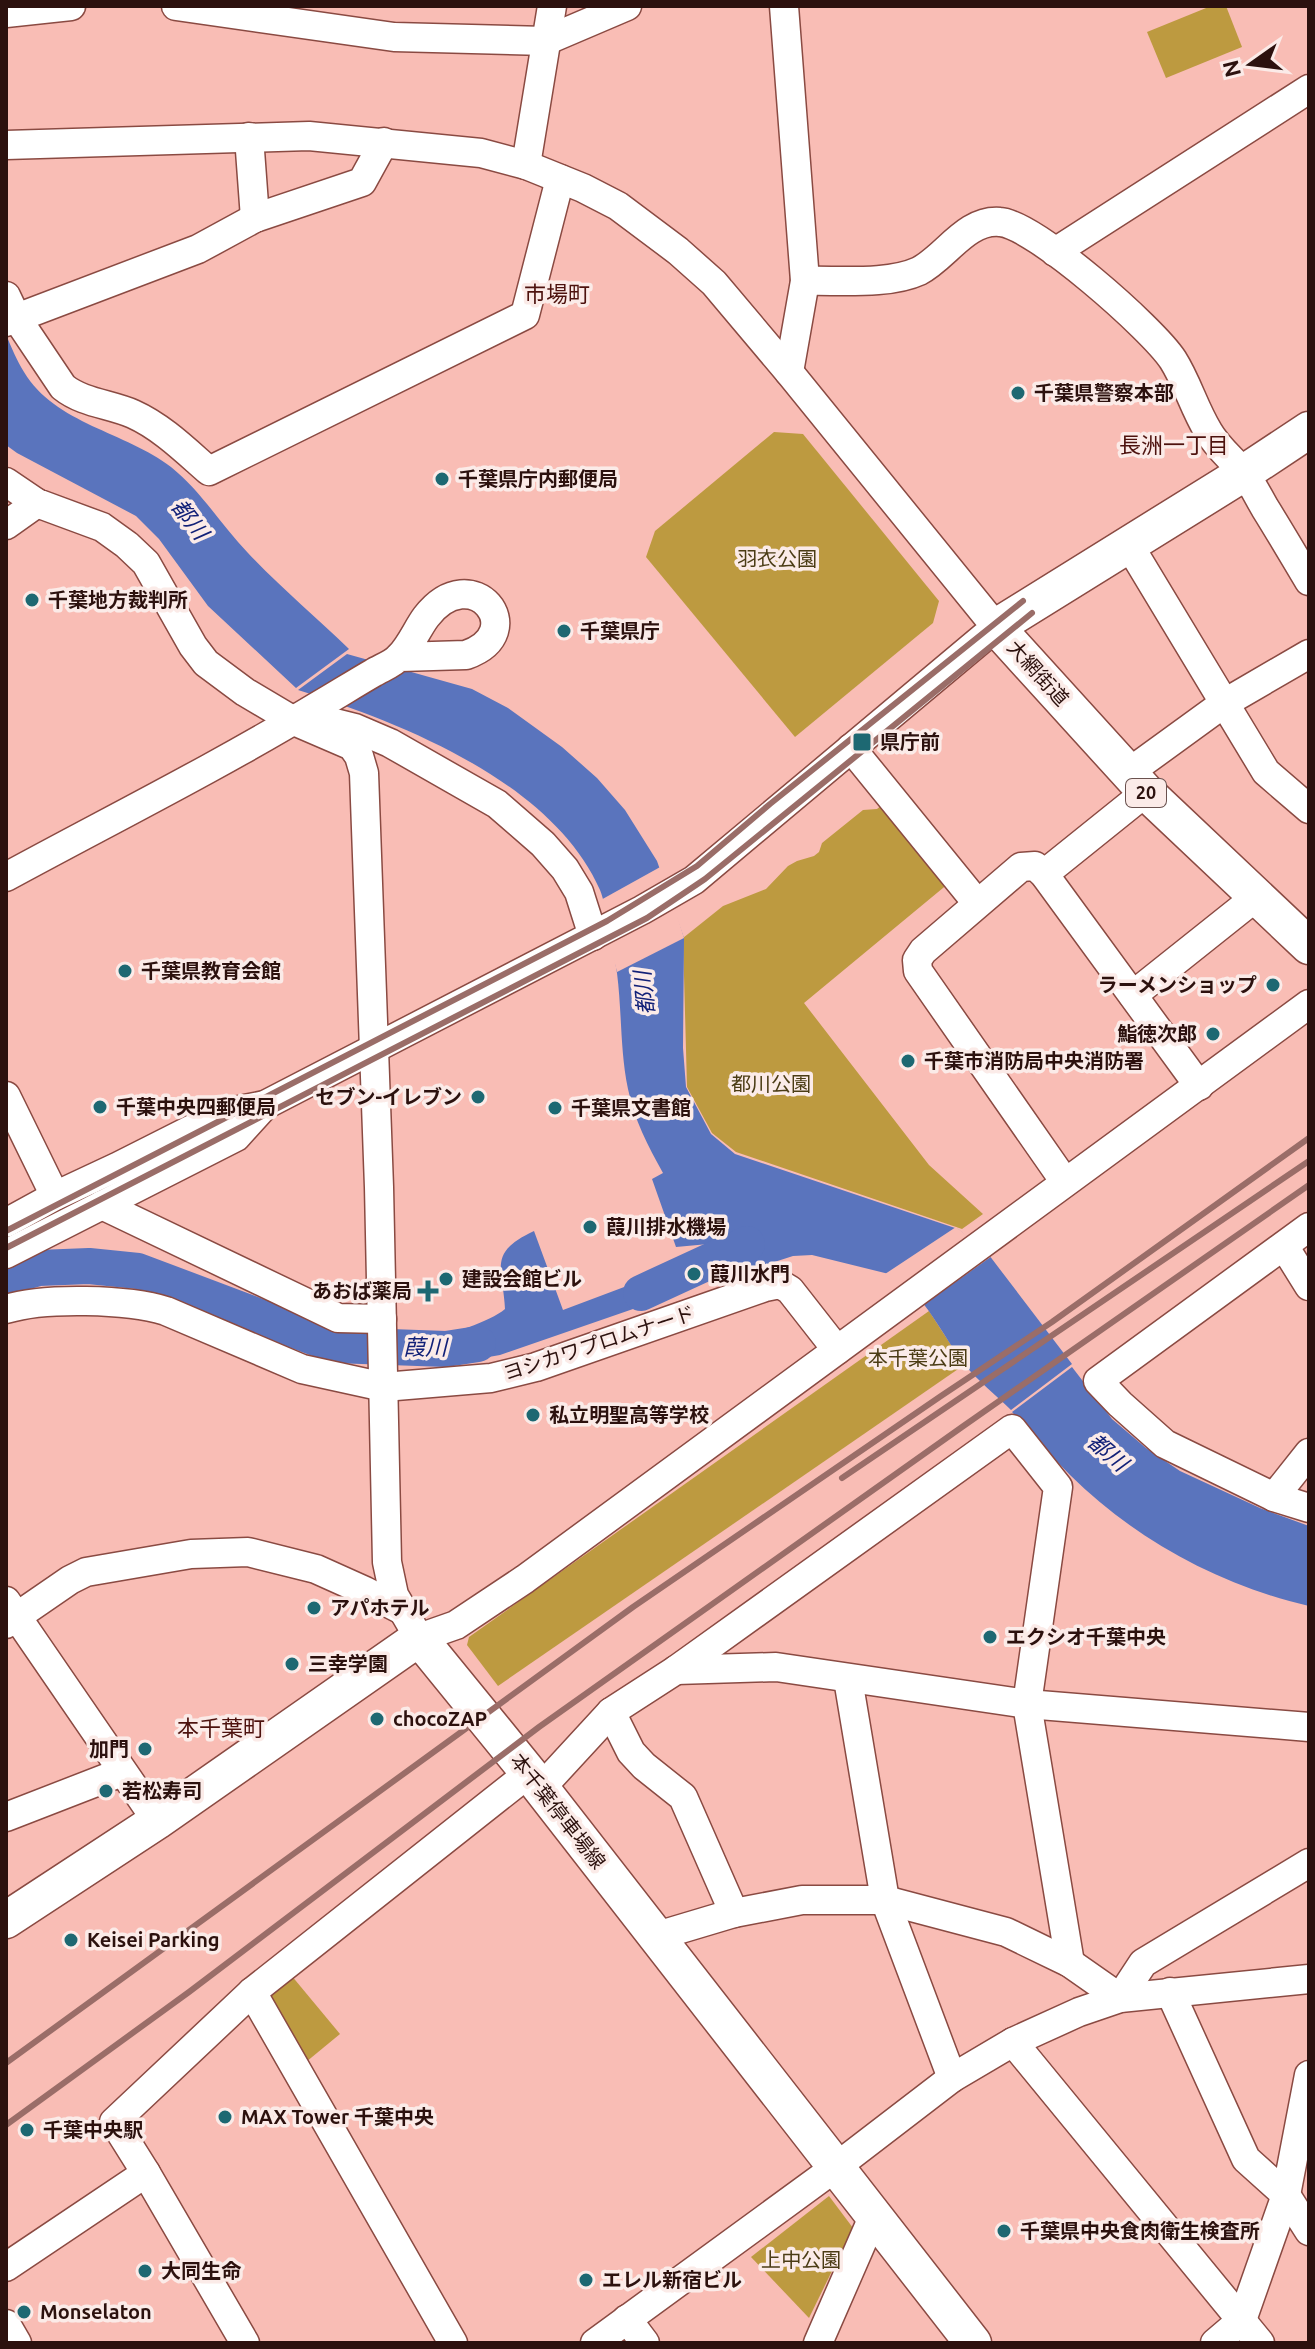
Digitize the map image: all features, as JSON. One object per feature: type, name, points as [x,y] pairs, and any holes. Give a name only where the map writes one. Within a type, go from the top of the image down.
[{"type":"main road","name":"大網街道","points":[[1309,430],[996,627],[1137,783],[1309,946]]},
{"type":"main road","name":"本千葉停車場線","points":[[411,1624],[973,2343]]},
{"type":"main road","points":[[6,1920],[157,1821],[411,1624]]},
{"type":"street","points":[[6,13],[71,6]]},
{"type":"street","points":[[176,6],[394,37],[545,41],[622,8]]},
{"type":"street","points":[[526,165],[552,6]]},
{"type":"street","points":[[784,6],[805,281],[789,372]]},
{"type":"street","points":[[1055,252],[1309,89]]},
{"type":"street","points":[[6,145],[309,136],[384,142],[481,153],[526,165],[618,206],[678,251],[714,283],[996,627],[694,880],[593,936],[265,1105],[224,1113],[6,1223]]},
{"type":"street","points":[[249,137],[255,218]]},
{"type":"street","points":[[384,142],[362,182],[255,218],[198,249],[9,312],[55,377],[73,395],[135,415],[157,428],[209,471],[525,315],[560,179]]},
{"type":"street","points":[[805,281],[895,279],[920,270],[972,229],[999,221],[1015,225],[1055,252],[1139,321],[1173,359],[1208,431],[1244,473],[1309,581]]},
{"type":"street","points":[[6,482],[37,503],[102,527],[127,545],[146,563],[193,646],[206,663],[245,692],[294,721],[352,746],[359,756],[364,773],[374,1049],[387,1562],[394,1595],[411,1624]]},
{"type":"street","points":[[6,525],[37,503]]},
{"type":"street","points":[[1129,545],[1266,772],[1309,809]]},
{"type":"street","points":[[1044,874],[1223,704],[1309,654]]},
{"type":"street","points":[[6,877],[294,721],[400,657]]},
{"type":"street","points":[[294,721],[328,721],[355,728],[390,743],[497,804],[543,844],[565,869],[579,892],[593,936]]},
{"type":"street","points":[[851,748],[977,903]]},
{"type":"street","points":[[1065,1182],[918,971],[917,960],[923,951],[1021,867],[1035,866],[1044,874],[1199,1086]]},
{"type":"street","points":[[1133,995],[1256,897]]},
{"type":"street","points":[[157,1821],[9,1614],[86,1572],[191,1554],[248,1552],[316,1569],[365,1591],[411,1624],[456,1625],[525,1579],[1309,1004]]},
{"type":"street","points":[[6,1096],[55,1196]]},
{"type":"street","points":[[6,1254],[236,1137],[265,1105]]},
{"type":"street","points":[[102,1205],[338,1318],[382,1327]]},
{"type":"street","points":[[1309,1227],[1098,1381],[1165,1444],[1274,1497],[1309,1508]]},
{"type":"street","points":[[1284,1246],[1309,1286]]},
{"type":"street","name":"ヨシカワプロムナード","points":[[6,1309],[45,1301],[146,1305],[302,1369],[384,1376],[491,1378],[536,1367],[780,1284],[790,1290],[837,1350]]},
{"type":"street","points":[[245,2343],[114,2122],[252,1992],[535,1780],[611,1712],[676,1670],[1012,1429],[1058,1487],[1027,1704],[1070,1963]]},
{"type":"street","points":[[1274,1497],[1309,1453]]},
{"type":"street","points":[[676,1670],[776,1667],[1027,1704],[1309,1727]]},
{"type":"street","points":[[848,1679],[885,1900],[952,2078]]},
{"type":"street","points":[[611,1712],[631,1752],[683,1797],[734,1913]]},
{"type":"street","points":[[6,1816],[122,1772]]},
{"type":"street","points":[[1120,1998],[1143,1963],[1309,1863]]},
{"type":"street","points":[[657,1936],[734,1913],[802,1900],[885,1900],[1006,1932],[1070,1963],[1120,1998]]},
{"type":"street","points":[[595,2343],[952,2078],[1013,2042],[1079,2012],[1120,1998],[1309,1979]]},
{"type":"street","points":[[252,1992],[453,2343]]},
{"type":"street","points":[[1170,1992],[1246,2159],[1298,2199],[1309,2231]]},
{"type":"street","points":[[1013,2042],[1260,2343]]},
{"type":"street","points":[[1215,2343],[1242,2320],[1298,2199],[1309,2075]]},
{"type":"street","points":[[6,2267],[146,2173]]},
{"type":"street","points":[[818,2343],[873,2217]]},
{"type":"street","points":[[627,2319],[645,2343]]},
{"type":"street","points":[[6,2324],[17,2343]]},
{"type":"green space","points":[[1211,6],[1226,6],[1242,47],[1166,78],[1147,32]]},
{"type":"green space","name":"羽衣公園","points":[[774,432],[803,434],[939,601],[933,623],[795,737],[646,557],[655,531]]},
{"type":"green space","name":"都川公園","points":[[882,805],[949,883],[804,1003],[929,1165],[983,1214],[962,1229],[736,1152],[712,1133],[687,1087],[683,938],[723,906],[766,889],[788,866],[814,856],[822,843],[863,810],[877,809]]},
{"type":"green space","name":"本千葉公園","points":[[929,1311],[964,1365],[498,1686],[467,1645],[469,1637]]},
{"type":"green space","points":[[291,1975],[340,2034],[306,2062],[271,2000],[272,1990]]},
{"type":"green space","name":"上中公園","points":[[829,2196],[853,2228],[809,2318],[751,2257]]},
{"type":"water","name":"都川","points":[[6,334],[21,368],[37,390],[72,416],[153,455],[171,467],[260,566],[349,649],[296,688],[208,606],[159,539],[136,516],[6,445]]},
{"type":"water","name":"都川","points":[[347,654],[472,689],[508,708],[562,747],[597,778],[625,810],[657,861],[684,938],[683,1048],[686,1087],[711,1134],[735,1154],[958,1229],[989,1255],[1072,1364],[1011,1410],[970,1371],[924,1305],[893,1275],[812,1255],[793,1256],[709,1283],[700,1260],[741,1245],[741,1241],[676,1247],[652,1179],[663,1173],[638,1122],[628,1089],[617,973],[600,890],[578,852],[547,818],[511,788],[471,762],[427,740],[383,720],[298,690]]},
{"type":"water","points":[[534,1231],[563,1310],[680,1266],[688,1290],[500,1355],[466,1361],[429,1360],[429,1337],[468,1327],[505,1309],[501,1263],[509,1247]]},
{"type":"water","name":"都川","points":[[1072,1367],[1112,1419],[1180,1471],[1260,1508],[1309,1526],[1309,1606],[1243,1586],[1180,1557],[1123,1520],[1070,1475],[1012,1412]]},
{"type":"pier","points":[[662,866],[684,938],[617,972],[599,901]]},
{"type":"pier","points":[[956,1227],[992,1256],[922,1306],[902,1285],[882,1276]]},
{"type":"waterway","name":"葭川","points":[[641,1293],[747,1244]]},
{"type":"waterway","name":"葭川","points":[[6,1279],[39,1268],[89,1266],[138,1271],[334,1345],[446,1349],[478,1344]]},
{"type":"railway","points":[[6,1231],[607,921],[697,866],[1023,601]]},
{"type":"railway","points":[[6,1248],[647,918],[705,879],[1032,613]]},
{"type":"railway","points":[[6,2063],[633,1607],[1052,1322],[1309,1138]]},
{"type":"railway","points":[[842,1478],[1309,1161]]},
{"type":"railway","points":[[6,2125],[189,1992],[539,1727],[1309,1185]]},
{"type":"place","name":"千葉県警察本部","points":[[1018,393]]},
{"type":"place","name":"千葉県庁内郵便局","points":[[442,479]]},
{"type":"place","name":"千葉地方裁判所","points":[[32,600]]},
{"type":"place","name":"千葉県庁","points":[[564,631]]},
{"type":"place","name":"県庁前","points":[[862,742]]},
{"type":"place","name":"千葉県教育会館","points":[[125,971]]},
{"type":"place","name":"ラーメンショップ","points":[[1273,985]]},
{"type":"place","name":"鮨徳次郎","points":[[1213,1034]]},
{"type":"place","name":"千葉市消防局中央消防署","points":[[908,1061]]},
{"type":"place","name":"セブン-イレブン","points":[[478,1097]]},
{"type":"place","name":"千葉中央四郵便局","points":[[100,1107]]},
{"type":"place","name":"千葉県文書館","points":[[555,1108]]},
{"type":"place","name":"葭川排水機場","points":[[590,1227]]},
{"type":"place","name":"葭川水門","points":[[694,1274]]},
{"type":"place","name":"建設会館ビル","points":[[446,1279]]},
{"type":"place","name":"あおば薬局","points":[[428,1291]]},
{"type":"place","name":"私立明聖高等学校","points":[[533,1415]]},
{"type":"place","name":"アパホテル","points":[[314,1608]]},
{"type":"place","name":"エクシオ千葉中央","points":[[990,1637]]},
{"type":"place","name":"三幸学園","points":[[292,1664]]},
{"type":"place","name":"chocoZAP","points":[[377,1719]]},
{"type":"place","name":"加門","points":[[145,1749]]},
{"type":"place","name":"若松寿司","points":[[106,1791]]},
{"type":"place","name":"Keisei Parking","points":[[71,1940]]},
{"type":"place","name":"MAX Tower 千葉中央","points":[[225,2117]]},
{"type":"place","name":"千葉中央駅","points":[[27,2130]]},
{"type":"place","name":"千葉県中央食肉衛生検査所","points":[[1004,2231]]},
{"type":"place","name":"大同生命","points":[[145,2271]]},
{"type":"place","name":"エレル新宿ビル","points":[[586,2280]]},
{"type":"place","name":"Monselaton","points":[[24,2312]]},
{"type":"district","name":"市場町","points":[[557,294]]},
{"type":"district","name":"長洲一丁目","points":[[1174,445]]},
{"type":"district","name":"本千葉町","points":[[221,1728]]}]
